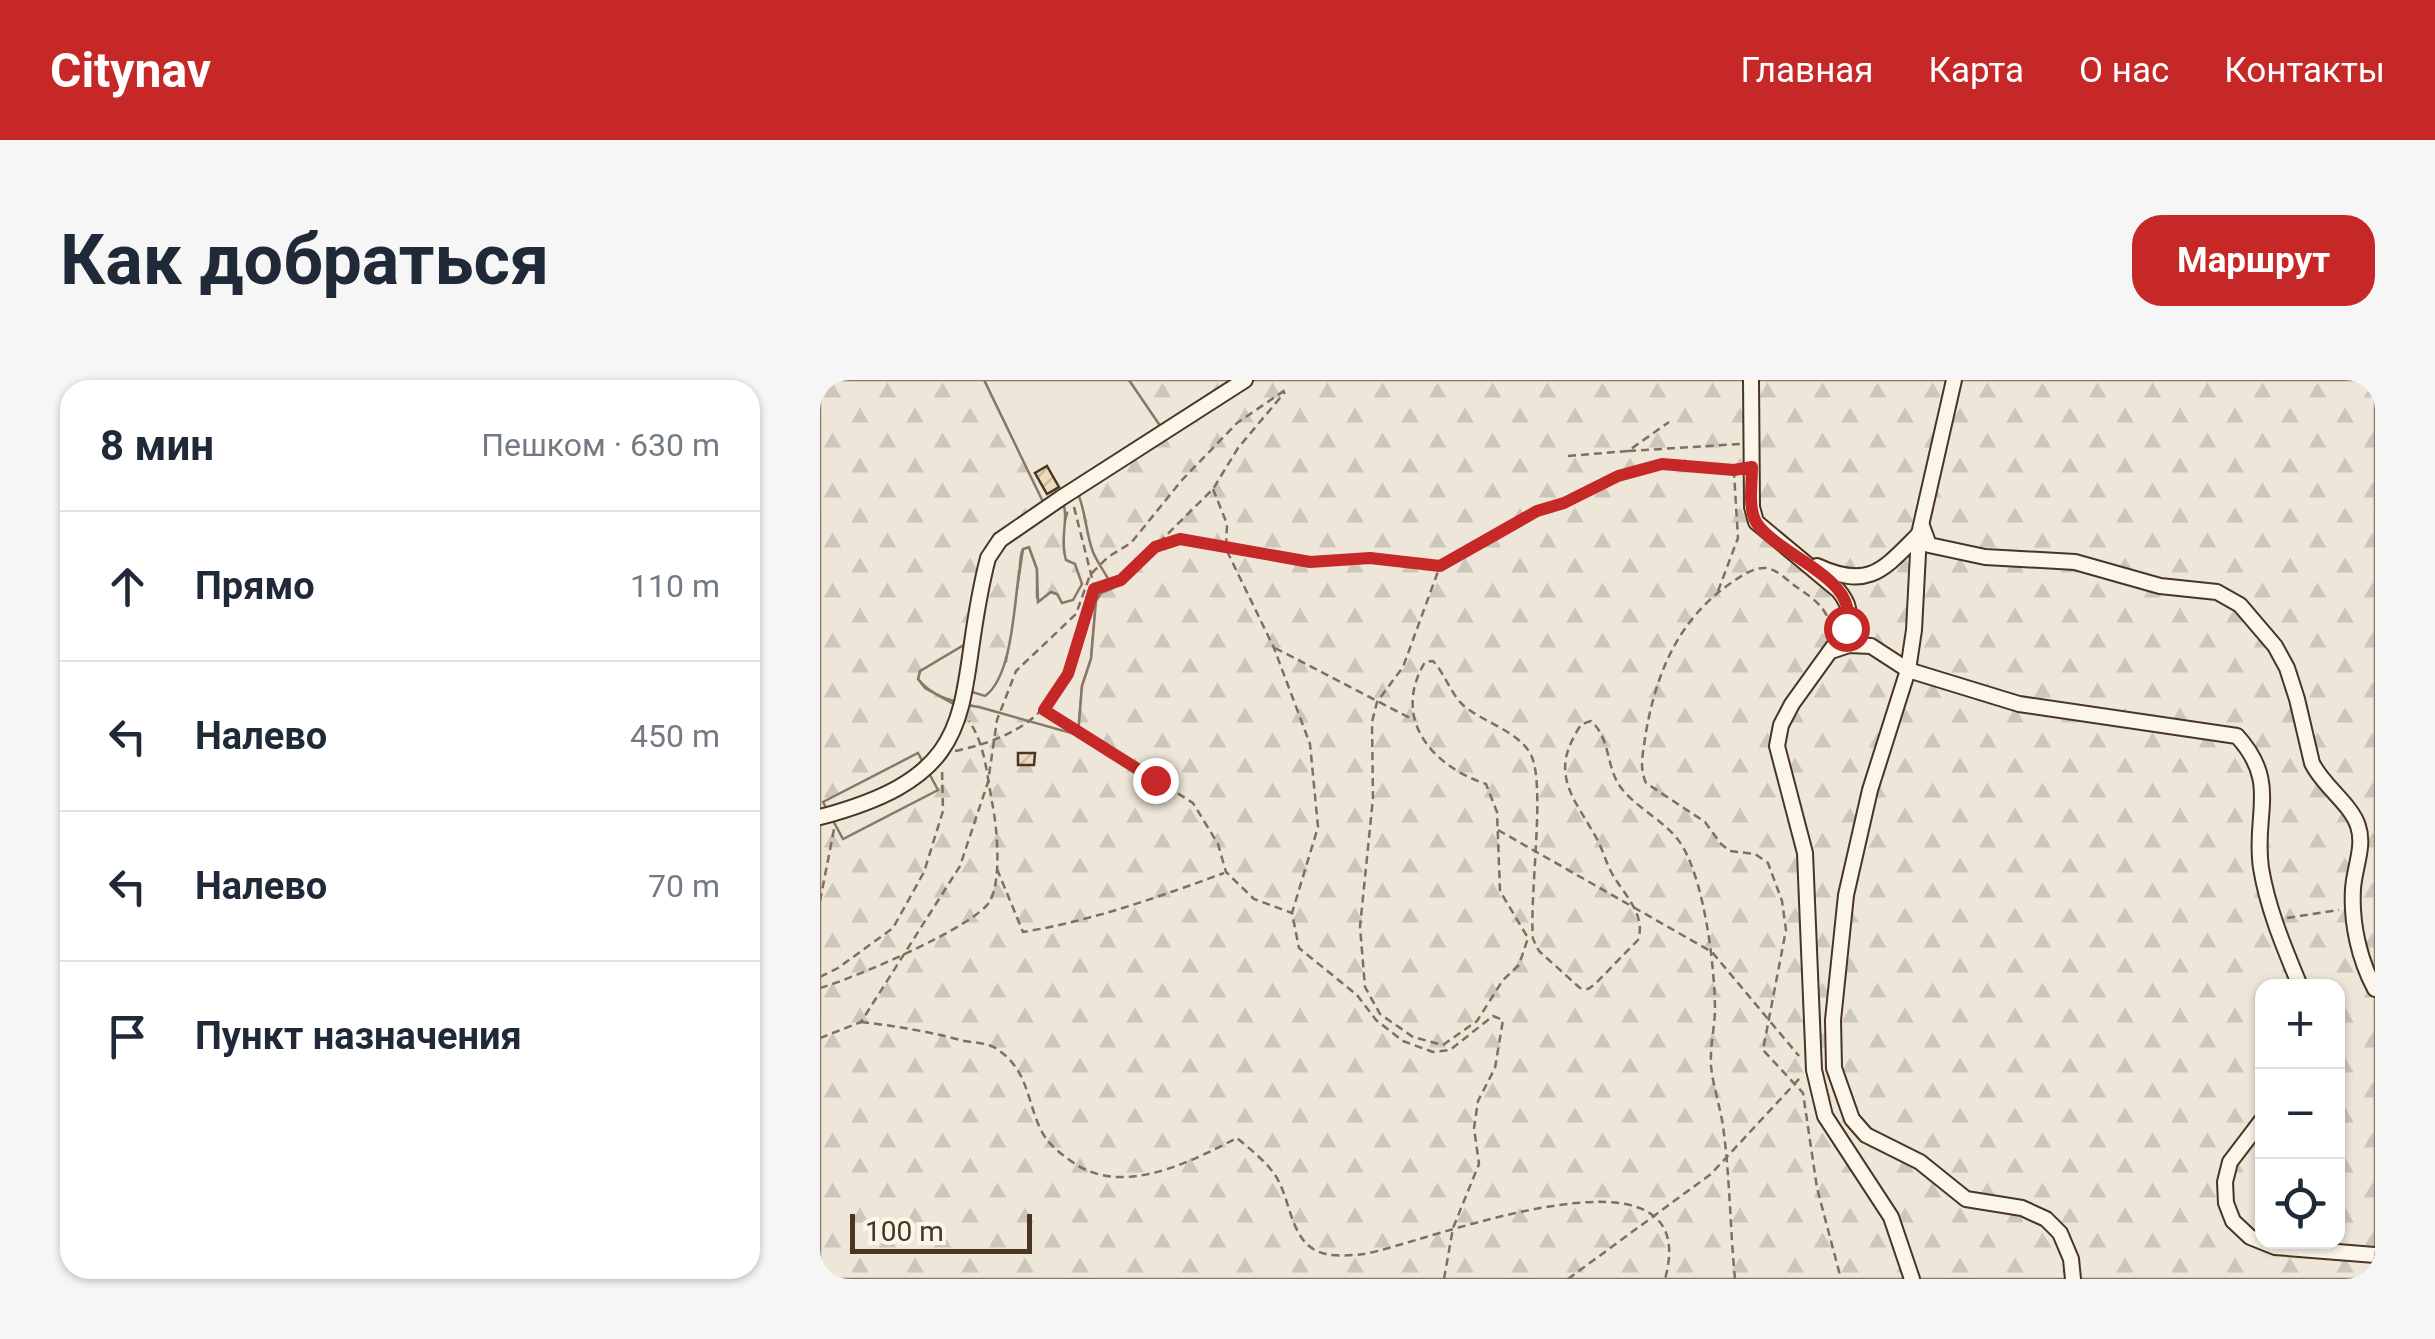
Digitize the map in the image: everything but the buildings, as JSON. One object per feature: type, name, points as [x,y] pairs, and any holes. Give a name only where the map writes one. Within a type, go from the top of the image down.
[{"type":"street","points":[[820,817],[894,792],[918,777],[941,754],[961,709],[988,558],[1000,540],[1246,380]]},
{"type":"street","points":[[1752,380],[1752,507],[1756,522],[1848,602],[1850,616],[1846,628],[1792,704],[1781,726],[1778,746],[1805,854],[1814,1070],[1825,1116],[1891,1218],[1912,1279]]},
{"type":"street","points":[[1954,380],[1920,529],[1908,670],[1870,790],[1846,894],[1834,1020],[1834,1068],[1852,1118],[1866,1135],[1920,1162],[1966,1199],[2022,1208],[2046,1219],[2060,1233],[2071,1259],[2073,1279]]},
{"type":"street","points":[[1803,559],[1840,576],[1867,576],[1882,570],[1920,529]]},
{"type":"street","points":[[1920,529],[1929,546],[1943,549],[1985,557],[2075,562],[2160,586],[2217,592],[2256,620],[2281,657],[2318,777],[2350,812],[2358,827],[2354,907],[2358,947],[2375,989]]},
{"type":"street","points":[[1830,651],[1849,645],[1871,646],[1908,670],[2019,704],[2237,736],[2254,755],[2263,786],[2261,865],[2272,920],[2297,979]]},
{"type":"street","points":[[2255,1129],[2230,1162],[2225,1182],[2226,1204],[2233,1221],[2250,1237],[2275,1247],[2375,1254]]},
{"type":"path","points":[[861,1022],[960,866],[988,782],[997,720],[1016,671],[1076,614],[1090,575],[1108,557],[1131,544],[1182,480],[1237,424],[1297,380]]},
{"type":"path","points":[[1094,589],[1121,580],[1213,489],[1238,448],[1288,388]]},
{"type":"path","points":[[1628,451],[1669,422]]},
{"type":"path","points":[[1568,456],[1751,444]]},
{"type":"path","points":[[1155,547],[1180,539],[1310,562],[1370,558],[1440,566],[1537,511],[1564,503],[1618,476],[1662,464],[1734,470],[1752,467]]},
{"type":"path","points":[[1717,592],[1738,538],[1734,470]]},
{"type":"path","points":[[1213,489],[1227,524],[1226,549],[1274,648],[1310,744],[1318,827],[1292,913],[1299,948],[1357,994],[1376,1020],[1403,1041],[1433,1052],[1450,1050],[1494,1016],[1503,1020],[1495,1068],[1478,1101],[1474,1128],[1478,1164],[1453,1228],[1444,1279]]},
{"type":"path","points":[[820,977],[893,928],[924,872],[943,811],[941,754],[981,746],[1011,734],[1044,710],[1068,674],[1094,589],[1072,491]]},
{"type":"path","points":[[1176,526],[1180,539]]},
{"type":"path","points":[[1440,566],[1403,667],[1377,702],[1372,722],[1373,798],[1360,926],[1364,987],[1380,1014],[1413,1037],[1442,1045],[1477,1021],[1526,953],[1528,938],[1500,892],[1497,812],[1486,784],[1440,762],[1413,720],[1410,700],[1424,662],[1433,661],[1444,672],[1461,703],[1519,741],[1532,755],[1536,786],[1533,939],[1539,951],[1580,988],[1588,990],[1638,940],[1642,930],[1635,909],[1610,872],[1569,791],[1564,764],[1566,746],[1578,726],[1591,721],[1600,730],[1614,777],[1624,791],[1672,833],[1695,876],[1712,952],[1712,1068],[1727,1157],[1735,1279]]},
{"type":"path","points":[[1832,633],[1817,601],[1774,570],[1764,567],[1743,575],[1717,592],[1692,616],[1669,651],[1648,712],[1641,763],[1646,783],[1705,822],[1721,844],[1730,851],[1755,854],[1768,863],[1782,901],[1786,930],[1763,1050],[1803,1093],[1817,1188],[1841,1279]]},
{"type":"path","points":[[1274,648],[1413,720]]},
{"type":"path","points":[[820,988],[980,914],[995,890],[996,821],[981,746],[961,709]]},
{"type":"path","points":[[1044,710],[1194,803],[1218,844],[1226,872],[1254,899],[1292,913]]},
{"type":"path","points":[[820,901],[837,812]]},
{"type":"path","points":[[1497,829],[1712,952],[1800,1058]]},
{"type":"path","points":[[996,868],[1024,932],[1056,927],[1160,897],[1226,872]]},
{"type":"path","points":[[2272,920],[2354,907]]},
{"type":"path","points":[[820,1038],[861,1022],[925,1030],[994,1046],[1017,1066],[1048,1144],[1077,1166],[1111,1179],[1150,1174],[1237,1138],[1278,1179],[1302,1240],[1325,1254],[1364,1254],[1488,1217],[1577,1202],[1629,1204],[1653,1216],[1666,1235],[1669,1264],[1664,1279]]},
{"type":"path","points":[[1568,1279],[1711,1174],[1805,1073],[1814,1070]]},
{"type":"green space","points":[[820,380],[984,380],[1046,508],[1075,490],[1062,499],[1066,560],[1075,564],[1082,584],[1073,600],[1062,603],[1051,592],[1038,602],[1037,569],[1029,547],[1023,549],[1010,640],[994,687],[985,696],[972,692],[967,643],[920,671],[918,679],[925,688],[952,703],[1078,735],[1096,601],[1101,593],[1113,588],[1093,552],[1076,489],[1165,433],[1129,380],[2375,380],[2375,1279],[820,1279]]},
{"type":"green space","points":[[984,380],[1129,380],[1166,433],[1083,505],[1090,538],[1113,588],[1096,601],[1078,735],[946,698],[918,679],[920,671],[967,643],[1006,661],[1023,549],[1029,547],[1037,569],[1037,597],[1050,592],[1057,594],[1065,560],[1062,532],[1067,513],[1045,508]]},
{"type":"shaded area","points":[[918,753],[938,790],[843,839],[823,802]]},
{"type":"route","points":[[1155,780],[1044,710],[1068,674],[1094,589],[1121,580],[1155,547],[1180,539],[1310,562],[1370,558],[1440,566],[1537,511],[1564,503],[1618,476],[1662,464],[1734,470],[1752,467],[1756,522],[1838,590],[1848,602],[1850,616],[1846,628]]}]
